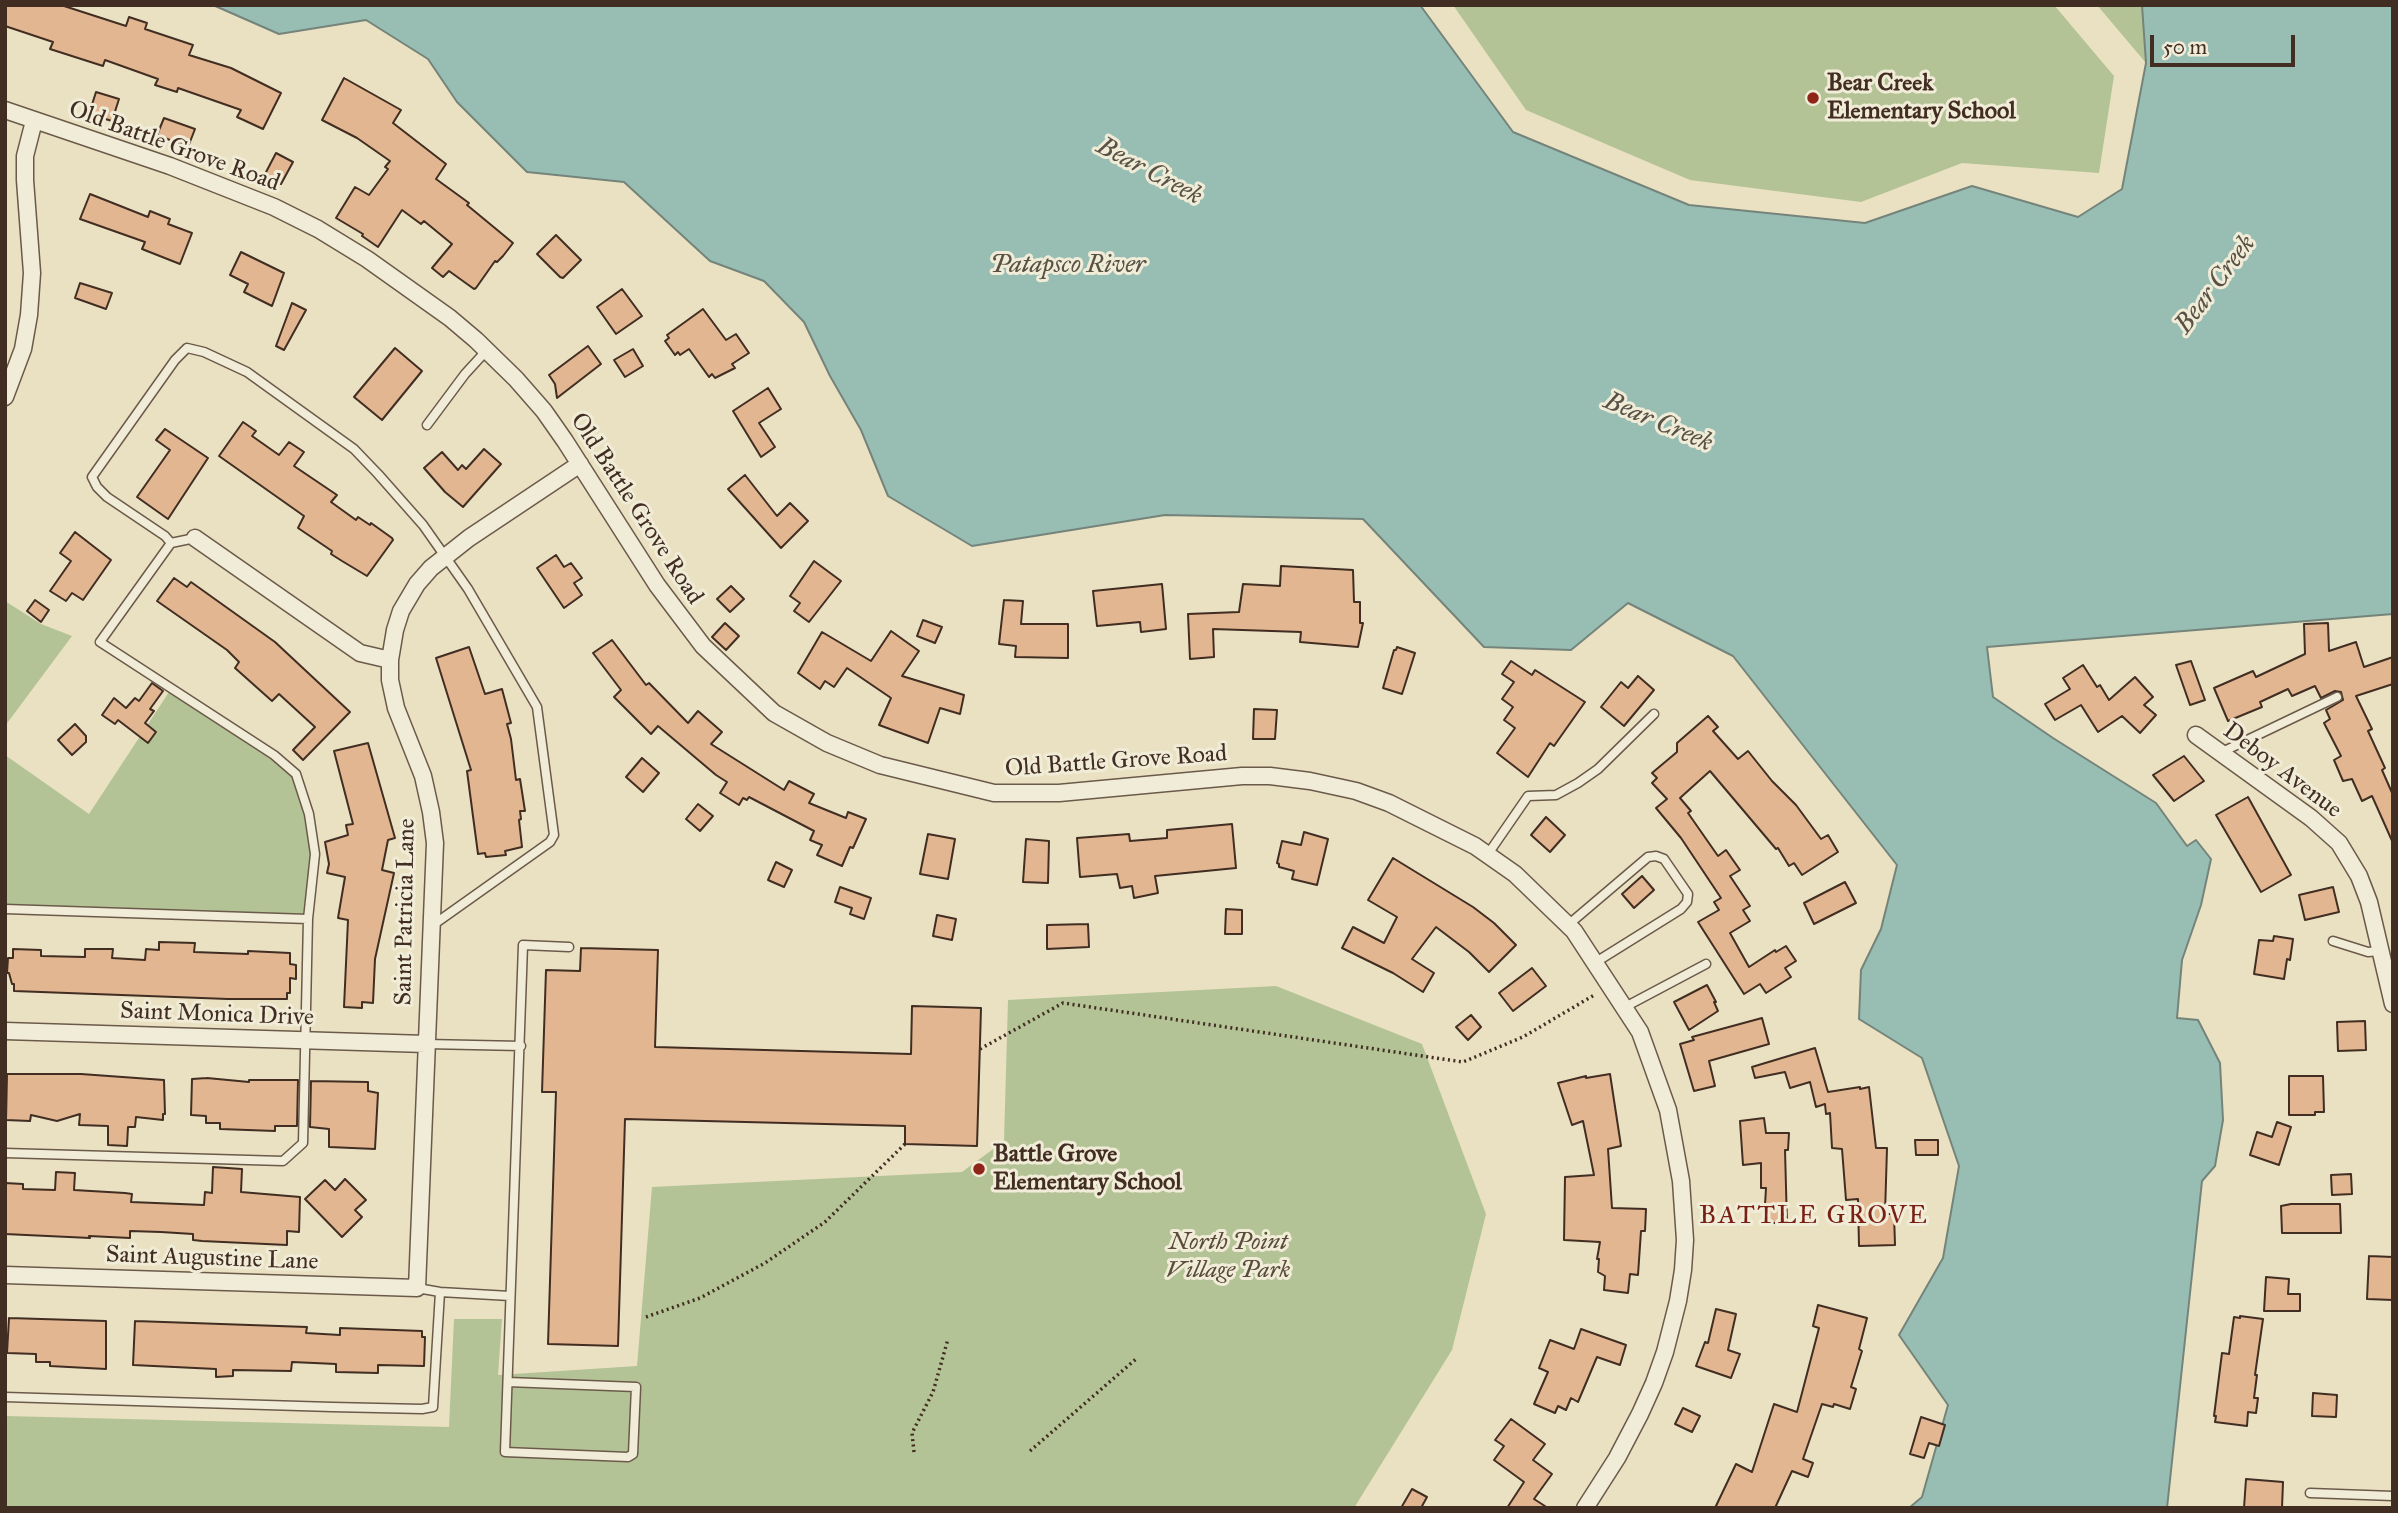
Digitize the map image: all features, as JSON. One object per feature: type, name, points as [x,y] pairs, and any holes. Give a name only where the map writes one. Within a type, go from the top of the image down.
[{"type":"street","name":"Old Battle Grove Road","points":[[5,110],[170,166],[274,207],[318,229],[366,259],[450,318],[487,351],[544,411],[657,585],[703,646],[750,693],[785,721],[865,760],[994,793],[1059,793],[1242,776],[1290,778],[1356,791],[1438,826],[1488,854],[1514,874],[1568,925],[1596,962],[1640,1032],[1657,1076],[1677,1148],[1684,1210],[1683,1270],[1673,1324],[1654,1383],[1617,1458],[1585,1508]]},
{"type":"street","name":"Old Battle Grove Road","points":[[5,397],[23,349],[29,315],[32,273],[24,180],[25,156],[34,121]]},
{"type":"street","name":"Saint Patricia Lane","points":[[417,1288],[435,843],[423,776],[397,708],[390,680],[390,660],[401,611],[417,584],[431,568],[469,538],[580,464]]},
{"type":"street","points":[[195,538],[360,653],[390,660]]},
{"type":"street","name":"Deboy Avenue","points":[[2196,735],[2320,825],[2339,843],[2364,888],[2393,1004]]},
{"type":"street","name":"Saint Monica Drive","points":[[5,1031],[426,1044]]},
{"type":"street","name":"Saint Augustine Lane","points":[[5,1275],[417,1288]]},
{"type":"lane","points":[[171,543],[165,536],[107,497],[92,477],[175,360],[187,348],[204,352],[247,372],[354,449],[423,524],[468,589],[537,706],[554,835],[550,842],[433,925]]},
{"type":"lane","points":[[427,425],[465,374],[487,351]]},
{"type":"lane","points":[[5,1153],[283,1161],[303,1143],[309,919],[315,854],[309,814],[296,774],[274,755],[100,642],[171,543],[195,538]]},
{"type":"lane","points":[[2220,753],[2337,697]]},
{"type":"lane","points":[[1488,854],[1528,796],[1556,795],[1578,783],[1598,769],[1654,714]]},
{"type":"lane","points":[[1568,925],[1648,857],[1664,859],[1688,894],[1687,902],[1681,909],[1596,962]]},
{"type":"lane","points":[[5,909],[309,919]]},
{"type":"lane","points":[[2333,940],[2368,952],[2381,951]]},
{"type":"lane","points":[[508,1382],[636,1387],[633,1454],[628,1457],[505,1452],[523,945],[569,947]]},
{"type":"lane","points":[[1625,1007],[1706,964]]},
{"type":"lane","points":[[426,1044],[521,1046]]},
{"type":"lane","points":[[417,1288],[510,1296]]},
{"type":"lane","points":[[5,1397],[332,1407],[433,1407],[440,1292]]},
{"type":"lane","points":[[2310,1493],[2393,1496]]},
{"type":"path","points":[[980,1049],[1063,1003],[1463,1062],[1523,1037],[1611,986]]},
{"type":"path","points":[[646,1317],[700,1298],[765,1264],[825,1222],[905,1144]]},
{"type":"path","points":[[914,1452],[912,1433],[933,1392],[947,1339]]},
{"type":"path","points":[[1030,1451],[1136,1359]]},
{"type":"green space","name":"Bear Creek Elementary School","points":[[1453,5],[2054,5],[2114,76],[2099,173],[1962,163],[1861,202],[1690,180],[1526,110]]},
{"type":"green space","points":[[2097,5],[2142,5],[2146,63]]},
{"type":"green space","points":[[5,601],[41,624],[72,636],[5,726]]},
{"type":"green space","points":[[171,689],[289,768],[295,775],[308,814],[313,853],[307,915],[5,904],[5,755],[89,814]]},
{"type":"green space","name":"North Point Village Park","points":[[1276,986],[1422,1044],[1486,1214],[1452,1350],[1354,1508],[5,1508],[5,1416],[449,1427],[454,1319],[502,1319],[498,1375],[637,1366],[652,1187],[962,1172],[1004,1141],[1008,1000]]},
{"type":"water","name":"Patapsco River","points":[[213,5],[1420,5],[1513,132],[1689,205],[1865,223],[1972,186],[2078,217],[2122,189],[2146,63],[2142,5],[2393,5],[2393,614],[1987,647],[1993,697],[2156,803],[2187,846],[2196,840],[2211,859],[2201,905],[2182,960],[2177,1018],[2198,1020],[2220,1063],[2223,1120],[2215,1166],[2202,1181],[2167,1508],[1909,1508],[1922,1497],[1948,1405],[1899,1335],[1943,1258],[1959,1166],[1922,1058],[1859,1019],[1861,970],[1881,929],[1897,865],[1733,656],[1628,603],[1571,650],[1484,647],[1363,519],[1165,515],[972,546],[888,496],[861,430],[830,376],[804,322],[764,281],[710,261],[624,182],[527,172],[457,102],[428,59],[366,20],[279,34]]},
{"type":"building","points":[[5,5],[61,5],[126,26],[129,17],[147,23],[145,29],[193,45],[189,55],[231,68],[281,93],[263,129],[237,117],[241,110],[178,88],[177,92],[155,85],[158,79],[105,60],[103,66],[50,49],[53,42],[5,26]]},
{"type":"building","points":[[344,78],[401,110],[393,123],[446,164],[436,179],[469,203],[467,205],[513,243],[497,262],[495,261],[476,288],[449,271],[443,277],[432,268],[452,244],[424,221],[421,224],[402,210],[378,247],[362,236],[363,234],[336,218],[355,187],[369,195],[388,169],[385,167],[390,161],[357,138],[322,120]]},
{"type":"building","points":[[96,92],[119,99],[112,121],[89,114]]},
{"type":"building","points":[[164,118],[195,129],[188,147],[157,135]]},
{"type":"building","points":[[276,153],[293,162],[281,184],[264,176]]},
{"type":"building","points":[[90,194],[148,217],[150,211],[170,219],[168,224],[192,233],[180,264],[142,249],[145,242],[80,219]]},
{"type":"building","points":[[556,235],[581,260],[563,278],[537,254]]},
{"type":"building","points":[[241,252],[284,273],[272,306],[244,292],[248,284],[230,275]]},
{"type":"building","points":[[80,283],[112,293],[106,309],[75,298]]},
{"type":"building","points":[[622,289],[642,316],[616,334],[597,307]]},
{"type":"building","points":[[292,303],[306,310],[284,350],[276,346]]},
{"type":"building","points":[[703,309],[726,340],[736,334],[749,353],[732,364],[735,368],[715,378],[712,374],[709,377],[689,349],[675,355],[665,341],[669,338],[667,335]]},
{"type":"building","points":[[588,346],[601,364],[557,398],[555,384],[549,375]]},
{"type":"building","points":[[395,348],[422,371],[382,420],[354,397]]},
{"type":"building","points":[[633,349],[643,366],[625,377],[614,360]]},
{"type":"building","points":[[768,388],[781,409],[759,423],[775,447],[761,457],[733,411]]},
{"type":"building","points":[[243,422],[256,431],[252,436],[279,455],[289,442],[304,452],[294,466],[337,495],[331,502],[356,520],[358,517],[370,525],[371,523],[392,538],[367,576],[331,554],[332,551],[298,528],[304,516],[219,456]]},
{"type":"building","points":[[165,429],[208,458],[168,519],[137,497],[170,450],[156,440]]},
{"type":"building","points":[[484,449],[501,464],[463,507],[445,492],[424,468],[442,452],[458,470],[462,465],[466,469]]},
{"type":"building","points":[[745,475],[777,516],[790,503],[808,521],[781,548],[728,489]]},
{"type":"building","points":[[75,532],[111,560],[83,600],[72,593],[66,601],[50,591],[71,561],[60,553]]},
{"type":"building","points":[[556,555],[564,567],[571,563],[582,578],[574,583],[582,595],[564,608],[537,568]]},
{"type":"building","points":[[814,561],[841,581],[809,622],[794,611],[800,603],[790,596]]},
{"type":"building","points":[[1281,566],[1353,570],[1354,602],[1360,602],[1360,623],[1363,623],[1358,647],[1300,642],[1301,632],[1213,629],[1214,657],[1190,659],[1188,614],[1239,612],[1243,584],[1280,586]]},
{"type":"building","points":[[174,578],[187,587],[191,582],[275,642],[350,712],[303,760],[293,750],[315,727],[279,694],[272,701],[235,668],[239,662],[227,650],[157,601]]},
{"type":"building","points":[[1162,584],[1166,629],[1141,632],[1140,622],[1097,626],[1093,591]]},
{"type":"building","points":[[731,586],[744,599],[730,612],[717,599]]},
{"type":"building","points":[[35,600],[49,610],[41,622],[27,611]]},
{"type":"building","points":[[1004,600],[1023,601],[1021,624],[1068,624],[1068,658],[1015,657],[1016,646],[999,644]]},
{"type":"building","points":[[923,620],[942,627],[935,643],[917,636]]},
{"type":"building","points":[[725,623],[739,636],[726,650],[712,637]]},
{"type":"building","points":[[2328,623],[2329,651],[2356,642],[2364,667],[2393,657],[2393,684],[2356,696],[2372,729],[2368,731],[2385,768],[2382,770],[2393,795],[2393,843],[2372,796],[2362,801],[2352,779],[2343,781],[2334,760],[2341,756],[2324,723],[2330,719],[2326,710],[2343,700],[2341,692],[2335,691],[2321,698],[2315,686],[2292,696],[2288,689],[2260,702],[2262,707],[2228,721],[2214,688],[2253,671],[2256,677],[2305,654],[2304,624]]},
{"type":"building","points":[[891,631],[919,651],[902,676],[964,695],[960,714],[940,708],[928,743],[879,725],[891,698],[847,668],[834,687],[825,681],[820,689],[798,673],[822,632],[871,661]]},
{"type":"building","points":[[612,640],[646,685],[649,683],[688,723],[698,711],[722,732],[711,744],[784,790],[789,781],[814,794],[809,803],[846,818],[848,812],[866,819],[842,866],[817,855],[822,845],[810,840],[814,831],[749,797],[747,800],[743,798],[739,805],[720,793],[727,782],[658,726],[651,734],[614,697],[621,690],[593,653]]},
{"type":"building","points":[[469,647],[485,694],[502,689],[511,723],[507,724],[516,780],[520,779],[525,811],[520,811],[519,820],[522,847],[505,851],[506,855],[486,857],[485,853],[478,854],[467,771],[471,770],[436,658]]},
{"type":"building","points":[[1397,647],[1415,653],[1402,694],[1383,688]]},
{"type":"building","points":[[1511,661],[1532,675],[1535,670],[1585,702],[1554,746],[1550,743],[1528,777],[1497,753],[1515,728],[1504,720],[1513,707],[1502,699],[1514,682],[1502,674]]},
{"type":"building","points":[[2191,661],[2205,700],[2190,705],[2176,665]]},
{"type":"building","points":[[2083,665],[2109,700],[2135,677],[2153,697],[2144,705],[2156,715],[2140,733],[2122,716],[2098,732],[2081,705],[2055,720],[2045,704],[2070,689],[2063,678]]},
{"type":"building","points":[[1638,676],[1654,690],[1624,726],[1601,707],[1621,682],[1628,688]]},
{"type":"building","points":[[152,683],[163,691],[150,709],[154,711],[145,723],[156,732],[148,743],[118,720],[115,724],[102,715],[114,698],[126,708],[135,698],[139,701]]},
{"type":"building","points":[[1254,709],[1277,710],[1275,739],[1253,739]]},
{"type":"building","points":[[1708,716],[1718,727],[1713,731],[1738,759],[1748,751],[1796,805],[1821,839],[1828,835],[1838,852],[1802,875],[1794,863],[1789,866],[1778,848],[1776,849],[1710,771],[1680,798],[1718,856],[1726,850],[1740,870],[1730,876],[1750,906],[1743,910],[1750,921],[1730,933],[1749,967],[1786,946],[1796,961],[1785,968],[1791,977],[1766,993],[1760,984],[1744,994],[1698,922],[1719,910],[1714,902],[1721,898],[1681,838],[1656,808],[1667,799],[1652,783],[1657,778],[1652,773],[1677,752],[1677,743]]},
{"type":"building","points":[[75,724],[86,736],[86,742],[72,755],[58,740]]},
{"type":"building","points":[[368,743],[395,838],[388,840],[382,870],[394,873],[375,959],[373,1003],[362,1002],[362,1008],[344,1007],[348,920],[338,918],[345,877],[327,873],[329,864],[325,842],[348,835],[346,825],[353,824],[334,751]]},
{"type":"building","points":[[2184,756],[2204,781],[2174,801],[2153,775]]},
{"type":"building","points":[[642,758],[659,773],[643,792],[626,777]]},
{"type":"building","points":[[2248,797],[2291,875],[2261,892],[2216,815]]},
{"type":"building","points":[[698,804],[713,816],[700,831],[686,819]]},
{"type":"building","points":[[1546,817],[1565,835],[1550,852],[1531,835]]},
{"type":"building","points":[[1232,824],[1236,868],[1155,876],[1158,893],[1134,898],[1132,886],[1120,888],[1117,874],[1080,877],[1077,838],[1129,834],[1130,841],[1167,838],[1167,830]]},
{"type":"building","points":[[1304,832],[1328,839],[1317,885],[1292,879],[1294,871],[1279,867],[1277,863],[1282,841],[1301,845]]},
{"type":"building","points":[[928,834],[955,839],[948,879],[920,874]]},
{"type":"building","points":[[1026,839],[1049,841],[1048,883],[1023,882]]},
{"type":"building","points":[[1393,858],[1473,907],[1516,945],[1489,972],[1469,952],[1436,927],[1412,959],[1434,973],[1423,992],[1393,973],[1342,948],[1353,927],[1384,943],[1397,917],[1368,900]]},
{"type":"building","points":[[776,862],[792,870],[784,887],[768,880]]},
{"type":"building","points":[[1642,876],[1654,890],[1634,908],[1622,894]]},
{"type":"building","points":[[1845,882],[1856,903],[1814,924],[1804,903]]},
{"type":"building","points":[[840,887],[871,898],[864,919],[850,914],[852,908],[835,902]]},
{"type":"building","points":[[2333,887],[2339,912],[2305,920],[2299,895]]},
{"type":"building","points":[[1226,909],[1242,910],[1242,934],[1225,934]]},
{"type":"building","points":[[937,915],[956,919],[952,940],[933,936]]},
{"type":"building","points":[[1088,924],[1089,947],[1047,949],[1047,925]]},
{"type":"building","points":[[2274,936],[2293,939],[2284,979],[2254,974],[2259,940],[2273,941]]},
{"type":"building","points":[[159,942],[195,943],[194,952],[290,953],[290,964],[296,965],[296,979],[290,978],[290,993],[287,993],[287,999],[228,999],[14,991],[14,984],[7,973],[8,958],[13,958],[13,949],[41,950],[41,956],[85,957],[85,949],[113,949],[112,958],[145,960],[146,949],[159,950]]},
{"type":"building","points":[[581,948],[658,950],[655,1047],[911,1054],[912,1006],[981,1008],[977,1146],[905,1144],[905,1126],[625,1119],[618,1346],[548,1344],[556,1092],[542,1092],[546,970],[580,971]]},
{"type":"building","points":[[1532,968],[1546,986],[1513,1011],[1499,993]]},
{"type":"building","points":[[1707,985],[1718,1011],[1689,1030],[1674,1002]]},
{"type":"building","points":[[1471,1015],[1481,1027],[1468,1040],[1456,1027]]},
{"type":"building","points":[[1762,1018],[1769,1044],[1709,1061],[1715,1086],[1694,1091],[1680,1044],[1694,1040],[1692,1037]]},
{"type":"building","points":[[2365,1021],[2366,1050],[2338,1051],[2337,1022]]},
{"type":"building","points":[[1815,1048],[1828,1092],[1869,1087],[1876,1148],[1887,1148],[1885,1214],[1894,1214],[1895,1245],[1859,1246],[1858,1199],[1846,1200],[1842,1149],[1832,1148],[1830,1113],[1826,1114],[1825,1104],[1816,1107],[1810,1082],[1790,1088],[1785,1072],[1755,1078],[1752,1067]]},
{"type":"building","points":[[7,1074],[81,1074],[164,1080],[165,1114],[163,1120],[136,1117],[135,1127],[128,1127],[127,1146],[108,1145],[108,1126],[79,1125],[80,1114],[57,1121],[31,1115],[30,1121],[6,1120]]},
{"type":"building","points":[[1610,1074],[1621,1146],[1608,1149],[1612,1208],[1646,1209],[1645,1231],[1641,1231],[1638,1275],[1630,1274],[1628,1293],[1604,1290],[1605,1276],[1598,1272],[1600,1242],[1564,1240],[1565,1177],[1594,1175],[1583,1121],[1572,1125],[1558,1083],[1586,1076]]},
{"type":"building","points":[[2289,1076],[2323,1076],[2324,1112],[2315,1112],[2315,1115],[2289,1115]]},
{"type":"building","points":[[192,1079],[249,1082],[298,1080],[297,1126],[275,1126],[275,1131],[220,1129],[220,1123],[206,1123],[206,1116],[191,1115]]},
{"type":"building","points":[[311,1081],[368,1082],[368,1091],[378,1093],[375,1149],[329,1147],[329,1129],[310,1127]]},
{"type":"building","points":[[1764,1118],[1766,1133],[1789,1133],[1788,1150],[1785,1150],[1787,1224],[1764,1222],[1766,1188],[1761,1188],[1761,1163],[1743,1165],[1740,1121]]},
{"type":"building","points":[[2277,1122],[2291,1127],[2279,1165],[2250,1155],[2257,1132],[2272,1137]]},
{"type":"building","points":[[1915,1140],[1938,1140],[1938,1155],[1916,1155]]},
{"type":"building","points":[[213,1167],[242,1169],[241,1192],[300,1197],[299,1232],[287,1231],[287,1245],[202,1241],[193,1240],[193,1234],[161,1232],[130,1231],[130,1238],[5,1234],[5,1183],[23,1184],[23,1189],[55,1190],[56,1172],[75,1173],[74,1190],[132,1194],[131,1202],[204,1205],[205,1192],[212,1193]]},
{"type":"building","points":[[2351,1174],[2352,1194],[2332,1195],[2331,1175]]},
{"type":"building","points":[[345,1179],[366,1200],[355,1210],[362,1217],[342,1237],[305,1199],[325,1180],[335,1190]]},
{"type":"building","points":[[2340,1204],[2341,1233],[2282,1233],[2281,1206]]},
{"type":"building","points":[[2369,1256],[2393,1257],[2393,1300],[2367,1299]]},
{"type":"building","points":[[2266,1277],[2289,1279],[2288,1294],[2300,1294],[2300,1311],[2264,1311]]},
{"type":"building","points":[[1818,1305],[1867,1318],[1859,1349],[1862,1351],[1851,1387],[1856,1389],[1850,1409],[1834,1404],[1833,1407],[1822,1404],[1803,1459],[1813,1463],[1808,1477],[1792,1471],[1775,1508],[1715,1508],[1736,1464],[1752,1472],[1774,1404],[1797,1412],[1819,1328],[1813,1326]]},
{"type":"building","points":[[1716,1309],[1736,1314],[1728,1350],[1740,1354],[1731,1378],[1696,1366],[1705,1342],[1708,1343]]},
{"type":"building","points":[[2234,1317],[2263,1319],[2255,1375],[2254,1398],[2258,1398],[2256,1413],[2248,1412],[2247,1426],[2215,1422],[2214,1416],[2222,1353],[2229,1354]]},
{"type":"building","points":[[9,1318],[106,1321],[106,1369],[50,1366],[50,1362],[36,1362],[36,1354],[7,1353]]},
{"type":"building","points":[[135,1321],[307,1327],[306,1333],[340,1335],[340,1328],[422,1331],[422,1337],[425,1337],[424,1366],[378,1365],[378,1373],[336,1372],[336,1364],[292,1362],[291,1371],[233,1370],[233,1376],[216,1377],[216,1369],[133,1365]]},
{"type":"building","points":[[1581,1329],[1626,1345],[1620,1365],[1597,1357],[1578,1402],[1571,1398],[1566,1410],[1558,1406],[1555,1413],[1534,1404],[1548,1372],[1539,1368],[1550,1340],[1574,1349]]},
{"type":"building","points":[[2313,1393],[2337,1395],[2336,1417],[2312,1416]]},
{"type":"building","points":[[1683,1408],[1700,1416],[1692,1432],[1675,1424]]},
{"type":"building","points":[[1921,1417],[1945,1425],[1939,1446],[1929,1443],[1924,1458],[1910,1454]]},
{"type":"building","points":[[1511,1419],[1545,1444],[1533,1460],[1552,1474],[1534,1499],[1548,1508],[1507,1508],[1524,1482],[1494,1460],[1504,1446],[1495,1440]]},
{"type":"building","points":[[2246,1479],[2283,1482],[2282,1508],[2244,1508]]},
{"type":"building","points":[[1412,1489],[1427,1497],[1421,1508],[1401,1508]]},
{"type":"place","name":"Bear Creek Elementary School","points":[[1813,98]]},
{"type":"place","name":"Battle Grove Elementary School","points":[[979,1169]]},
{"type":"district","name":"BATTLE GROVE","points":[[1814,1217]]},
{"type":"water label","name":"Bear Creek","points":[[1149,172]]},
{"type":"water label","name":"Bear Creek","points":[[2216,285]]},
{"type":"water label","name":"Bear Creek","points":[[1658,423]]}]
